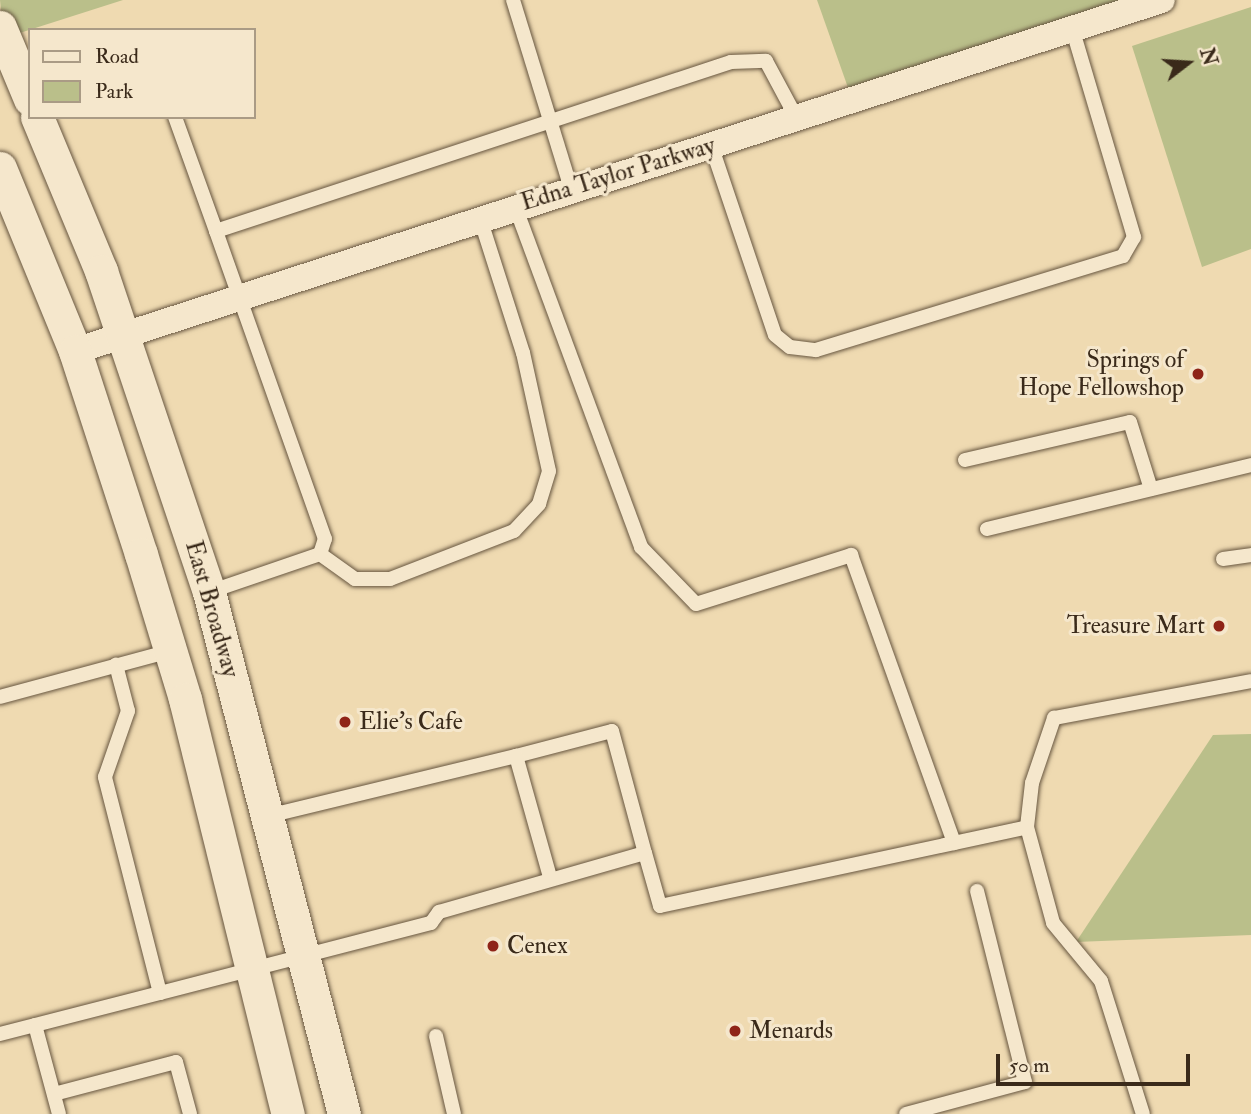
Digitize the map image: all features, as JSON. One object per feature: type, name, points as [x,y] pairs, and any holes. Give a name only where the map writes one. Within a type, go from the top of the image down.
[{"type":"street","name":"Edna Taylor Parkway","points":[[75,351],[571,188],[1162,0]]},
{"type":"street","points":[[0,27],[28,94]]},
{"type":"street","name":"East Broadway","points":[[38,119],[124,336],[209,592],[344,1114]]},
{"type":"street","points":[[0,168],[75,351],[170,651],[288,1114]]},
{"type":"lane","points":[[513,0],[571,188]]},
{"type":"lane","points":[[711,145],[775,335],[790,347],[817,350],[1123,256],[1135,237],[1072,28]]},
{"type":"lane","points":[[216,231],[731,62],[766,61],[796,117]]},
{"type":"lane","points":[[176,119],[216,231],[244,296],[325,539],[320,554]]},
{"type":"lane","points":[[516,206],[641,547],[696,604],[851,555],[954,843]]},
{"type":"lane","points":[[320,554],[355,579],[390,579],[514,531],[539,504],[549,471],[523,354],[480,218]]},
{"type":"lane","points":[[965,460],[1130,422],[1151,489]]},
{"type":"lane","points":[[987,529],[1251,465]]},
{"type":"lane","points":[[209,592],[320,554]]},
{"type":"lane","points":[[1223,559],[1251,555]]},
{"type":"lane","points":[[0,698],[170,651]]},
{"type":"lane","points":[[116,665],[128,711],[104,777],[160,993]]},
{"type":"lane","points":[[1143,1114],[1101,981],[1053,923],[1027,827],[1032,783],[1054,718],[1251,681]]},
{"type":"lane","points":[[268,816],[516,757],[612,731],[660,905],[1027,827]]},
{"type":"lane","points":[[516,757],[550,877]]},
{"type":"lane","points":[[0,1034],[305,959],[431,923],[439,912],[550,877],[645,853]]},
{"type":"lane","points":[[906,1114],[1025,1082],[977,891]]},
{"type":"lane","points":[[36,1025],[59,1114]]},
{"type":"lane","points":[[436,1036],[454,1114]]},
{"type":"lane","points":[[54,1094],[176,1062],[190,1114]]},
{"type":"green space","points":[[0,0],[123,0],[28,28],[28,30],[4,38]]},
{"type":"green space","points":[[817,0],[1162,0],[852,99]]},
{"type":"green space","points":[[1251,7],[1251,249],[1202,267],[1132,46]]},
{"type":"green space","points":[[1251,734],[1251,935],[1076,942],[1213,735]]},
{"type":"place","name":"Springs of Hope Fellowshop","points":[[1198,374]]},
{"type":"place","name":"Treasure Mart","points":[[1219,626]]},
{"type":"place","name":"Elie's Cafe","points":[[345,722]]},
{"type":"place","name":"Cenex","points":[[493,946]]},
{"type":"place","name":"Menards","points":[[735,1031]]}]
